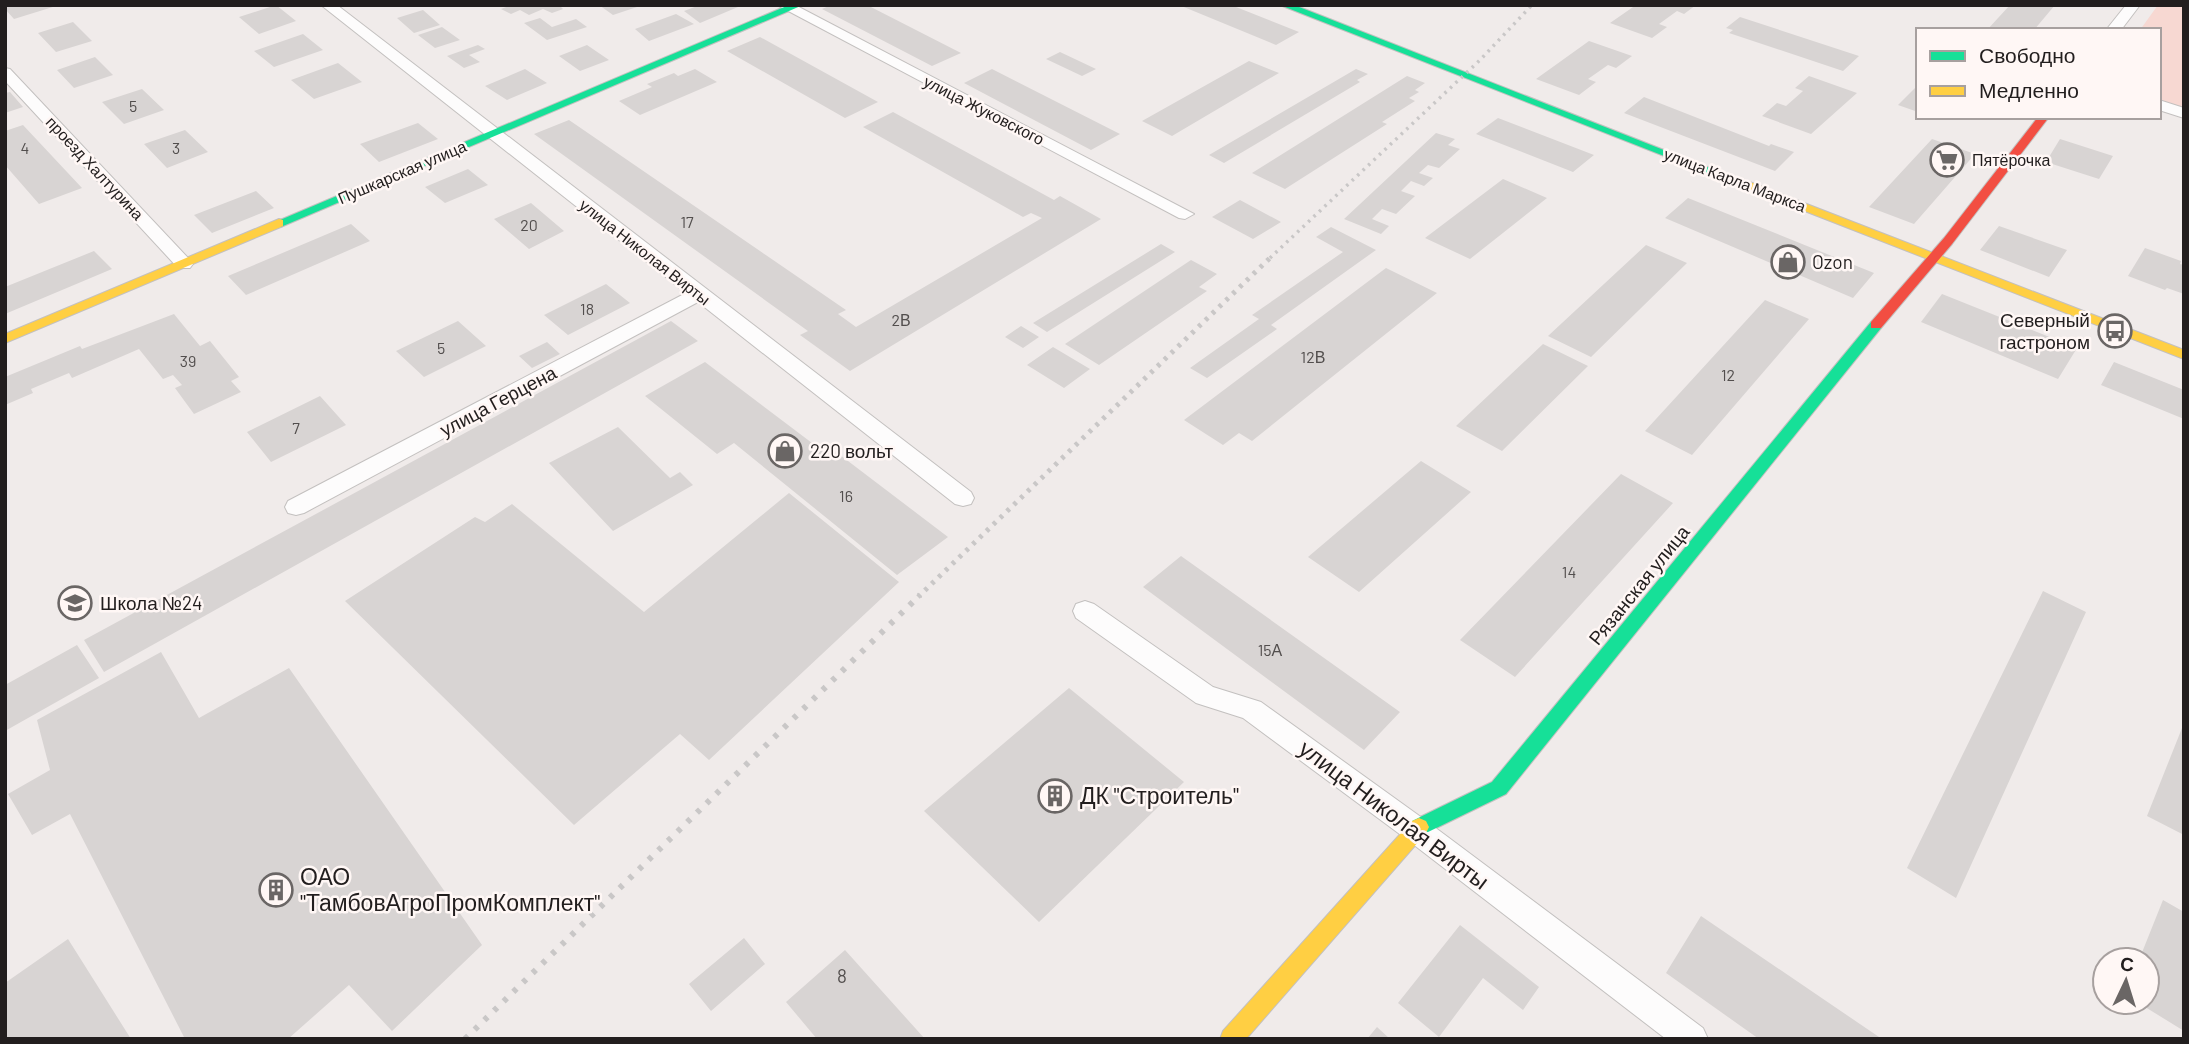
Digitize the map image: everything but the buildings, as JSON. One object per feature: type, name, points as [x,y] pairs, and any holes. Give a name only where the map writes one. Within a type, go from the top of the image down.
[{"type":"street","name":"улица Николая Вирты","points":[[328,5],[963,498]]},
{"type":"street","name":"улица Карла Маркса","points":[[1285,5],[2184,355]]},
{"type":"street","points":[[2115,28],[2133,5]]},
{"type":"street","name":"Пушкарская улица","points":[[5,339],[791,6]]},
{"type":"street","name":"улица Жуковского","points":[[791,6],[1185,214]]},
{"type":"street","name":"проезд Халтурина","points":[[5,72],[184,264]]},
{"type":"street","points":[[2161,106],[2184,113]]},
{"type":"street","name":"Рязанская улица","points":[[1231,1039],[1415,829],[1499,788],[1934,256],[2042,119]]},
{"type":"street","name":"улица Герцена","points":[[296,507],[699,294]]},
{"type":"street","name":"улица Николая Вирты","points":[[1085,611],[1205,695],[1252,710],[1415,829],[1692,1039]]},
{"type":"shaded area","points":[[2158,5],[2184,5],[2184,108],[2161,101],[2161,28],[2141,28]]},
{"type":"railway","points":[[1270,258],[1480,60],[1532,5]]},
{"type":"railway","points":[[918,597],[1272,256]]},
{"type":"railway","points":[[465,1039],[920,595]]},
{"type":"traffic: fast","points":[[279,223],[798,5]]},
{"type":"traffic: fast","points":[[1285,5],[1742,183]]},
{"type":"traffic: fast","points":[[1419,827],[1499,788],[1876,325]]},
{"type":"traffic: slow","points":[[1742,183],[2184,355]]},
{"type":"traffic: slow","points":[[5,339],[279,223]]},
{"type":"traffic: slow","points":[[1231,1039],[1419,827]]},
{"type":"traffic: jam","points":[[1876,325],[1948,241],[2042,119]]},
{"type":"place","name":"Пятёрочка","points":[[1947,160]]},
{"type":"place","name":"Ozon","points":[[1788,262]]},
{"type":"place","name":"Северный гастроном","points":[[2115,331]]},
{"type":"place","name":"220 вольт","points":[[785,451]]},
{"type":"place","name":"Школа №24","points":[[75,603]]},
{"type":"place","name":"ДК \"Строитель\"","points":[[1055,796]]},
{"type":"place","name":"ОАО \"ТамбовАгроПромКомплект\"","points":[[276,890]]}]
